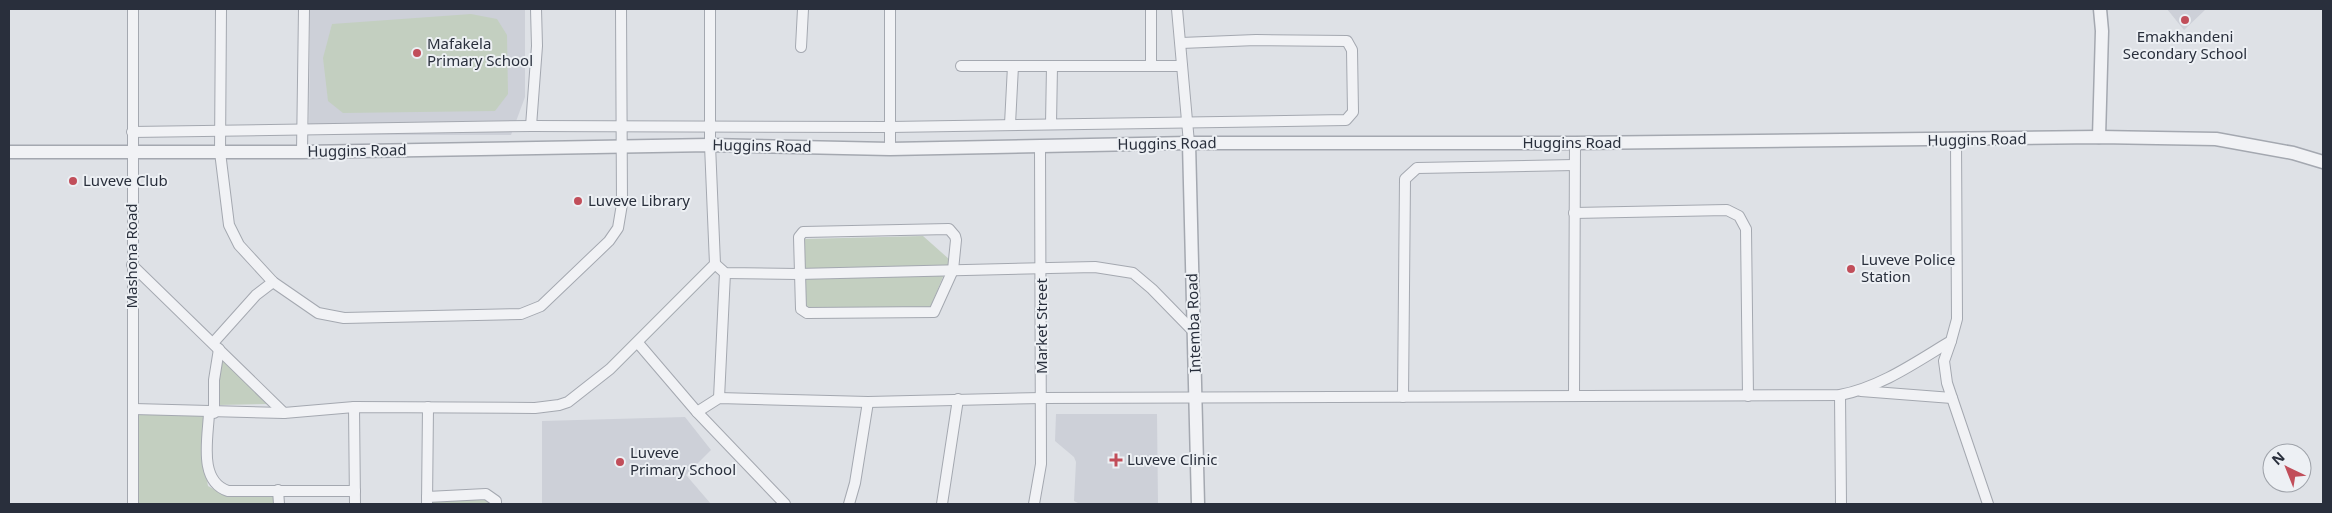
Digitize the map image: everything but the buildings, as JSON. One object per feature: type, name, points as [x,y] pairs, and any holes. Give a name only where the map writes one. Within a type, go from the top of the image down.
[{"type":"street","name":"Mashona Road","points":[[132,9],[133,504]]},
{"type":"street","points":[[221,9],[220,152],[224,200],[233,235],[273,282],[303,305],[318,313],[332,317],[521,314],[530,312],[541,306],[609,241],[618,228],[622,204],[620,9]]},
{"type":"street","points":[[302,152],[304,9]]},
{"type":"street","points":[[531,126],[537,46],[536,9]]},
{"type":"street","points":[[710,9],[710,145],[715,264],[725,273],[798,274],[1096,267],[1132,273],[1152,288],[1194,332]]},
{"type":"street","points":[[801,47],[802,9]]},
{"type":"street","points":[[890,9],[890,149]]},
{"type":"street","points":[[1151,9],[1151,65]]},
{"type":"street","points":[[1177,9],[1189,143]]},
{"type":"street","points":[[2099,137],[2102,31],[2100,9]]},
{"type":"street","points":[[132,132],[531,126],[622,128],[710,125],[890,127],[1346,120],[1353,112],[1352,50],[1347,41],[1256,40],[1180,43]]},
{"type":"street","points":[[961,66],[1182,66]]},
{"type":"street","points":[[1010,124],[1013,66]]},
{"type":"street","points":[[1051,124],[1052,66]]},
{"type":"street","name":"Huggins Road","points":[[9,152],[302,152],[710,145],[890,149],[1189,143],[1575,143],[2099,137],[2216,139],[2292,153],[2323,162]]},
{"type":"street","points":[[1956,140],[1957,319],[1944,360],[1947,383],[1988,504]]},
{"type":"street","name":"Intemba Road","points":[[1189,143],[1198,504]]},
{"type":"street","points":[[1574,395],[1575,143]]},
{"type":"street","name":"Market Street","points":[[1034,504],[1041,464],[1042,269],[1040,147]]},
{"type":"street","points":[[1403,397],[1405,179],[1417,168],[1574,165]]},
{"type":"street","points":[[1574,213],[1727,210],[1739,216],[1746,229],[1748,396]]},
{"type":"street","points":[[949,229],[953,232],[956,240],[952,270],[940,302],[934,312],[803,312],[800,310],[798,274],[799,237],[803,232],[949,229]]},
{"type":"street","points":[[134,409],[212,413],[284,413],[354,407],[535,408],[558,405],[568,402],[592,385],[638,344],[715,264]]},
{"type":"street","points":[[132,265],[284,413]]},
{"type":"street","points":[[719,398],[725,273]]},
{"type":"street","points":[[273,282],[256,295],[216,346],[208,464],[213,483],[228,491],[355,491]]},
{"type":"street","points":[[697,412],[719,398],[868,402],[1042,398],[1196,399],[1574,395],[1640,398],[1840,396],[1860,391],[1896,373],[1951,341]]},
{"type":"street","points":[[638,344],[697,412],[785,504]]},
{"type":"street","points":[[1860,391],[1952,398]]},
{"type":"street","points":[[1840,396],[1841,504]]},
{"type":"street","points":[[942,504],[958,399]]},
{"type":"street","points":[[849,504],[855,483],[868,402]]},
{"type":"street","points":[[354,407],[354,504]]},
{"type":"street","points":[[428,407],[427,500],[486,494],[496,501],[496,504]]},
{"type":"street","points":[[278,490],[279,504]]},
{"type":"shaded area","name":"Mafakela Primary School","points":[[310,9],[525,9],[525,97],[511,135],[309,135]]},
{"type":"shaded area","name":"Emakhandeni Secondary School","points":[[2167,9],[2206,9],[2184,30]]},
{"type":"shaded area","name":"Luveve Clinic","points":[[1056,414],[1157,414],[1158,504],[1080,504],[1074,501],[1076,462],[1074,457],[1055,441]]},
{"type":"shaded area","name":"Luveve Primary School","points":[[685,417],[711,450],[686,475],[711,504],[542,504],[542,421]]},
{"type":"green space","name":"Mafakela Primary School","points":[[471,14],[497,19],[507,35],[508,94],[495,111],[343,113],[328,101],[323,58],[332,24]]},
{"type":"green space","points":[[923,236],[950,260],[930,308],[806,307],[804,239]]},
{"type":"green space","points":[[220,355],[268,404],[218,405]]},
{"type":"green space","points":[[136,412],[205,415],[204,465],[208,486],[224,495],[275,493],[276,504],[136,504]]},
{"type":"green space","points":[[485,497],[494,504],[430,504],[430,501]]},
{"type":"place","name":"Emakhandeni Secondary School","points":[[2185,20]]},
{"type":"place","name":"Mafakela Primary School","points":[[417,53]]},
{"type":"place","name":"Luveve Club","points":[[73,181]]},
{"type":"place","name":"Luveve Library","points":[[578,201]]},
{"type":"place","name":"Luveve Police Station","points":[[1851,269]]},
{"type":"place","name":"Luveve Clinic","points":[[1116,460]]},
{"type":"place","name":"Luveve Primary School","points":[[620,462]]}]
